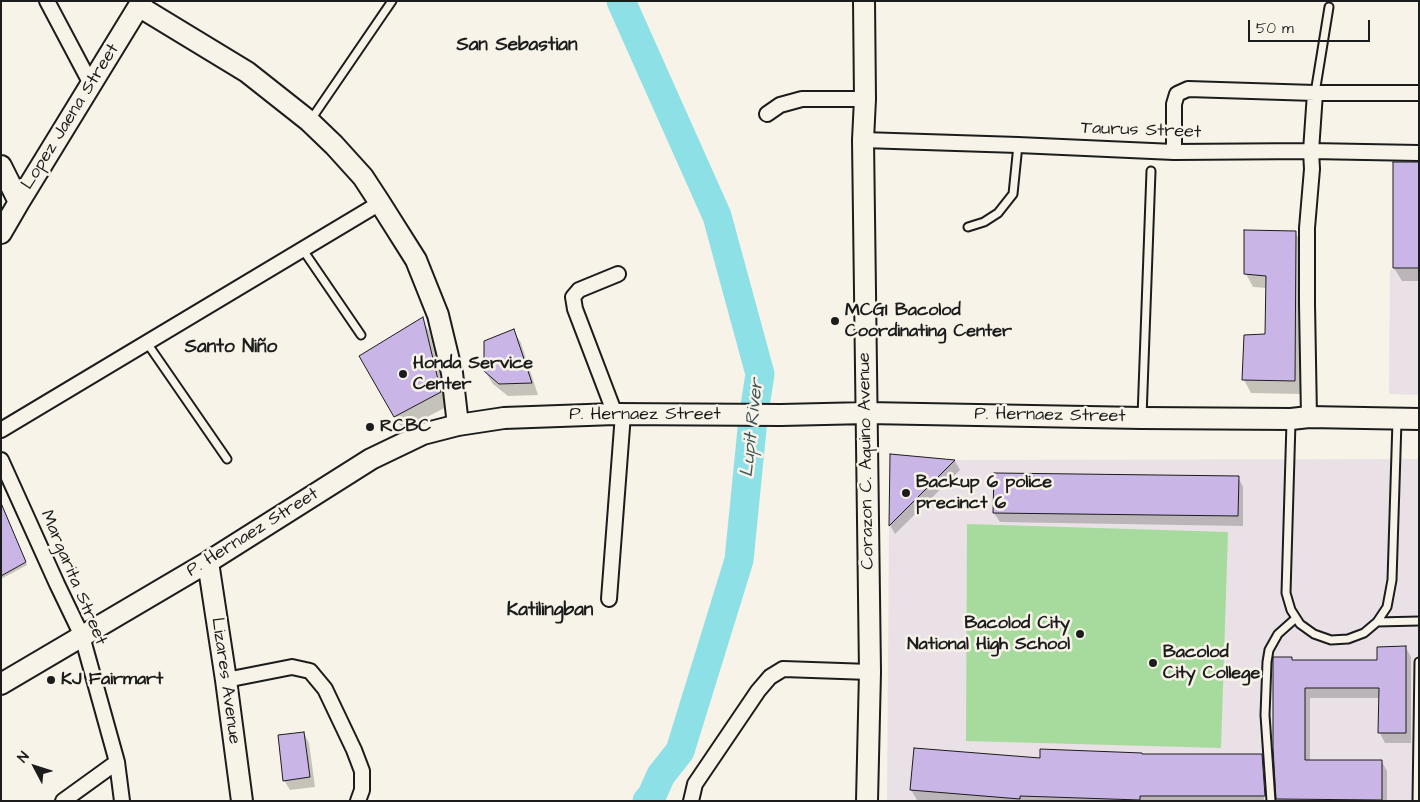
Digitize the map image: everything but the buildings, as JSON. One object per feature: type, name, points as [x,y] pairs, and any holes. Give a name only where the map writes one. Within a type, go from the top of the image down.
[{"type":"main road","name":"Corazon C. Aquino Avenue","points":[[864,1],[865,99],[863,140],[870,672],[867,801]]},
{"type":"main road","name":"Lopez Jaena Street","points":[[1,233],[141,4]]},
{"type":"main road","points":[[141,4],[247,72],[309,121],[334,144],[363,177],[416,260],[438,315],[452,373],[458,425]]},
{"type":"main road","points":[[1,166],[19,202]]},
{"type":"main road","name":"P. Hernaez Street","points":[[1,684],[208,562],[370,459],[423,434],[458,425],[504,418],[619,414],[781,415],[867,413],[1142,418],[1419,420]]},
{"type":"main road","name":"Lizares Avenue","points":[[208,562],[242,801]]},
{"type":"street","points":[[47,1],[92,84]]},
{"type":"street","points":[[1174,152],[1174,104],[1177,94],[1188,89],[1315,93],[1419,93]]},
{"type":"street","points":[[1300,418],[1307,304],[1307,228],[1312,169],[1315,93]]},
{"type":"street","points":[[767,114],[780,105],[802,98],[865,99]]},
{"type":"street","name":"Taurus Street","points":[[863,140],[1174,152],[1312,150],[1419,153]]},
{"type":"street","points":[[1,430],[380,203]]},
{"type":"street","points":[[609,599],[619,414],[575,309],[572,297],[580,290],[618,274]]},
{"type":"street","name":"Margarita Street","points":[[1,460],[82,636],[117,762],[122,801]]},
{"type":"street","points":[[226,680],[292,667],[310,671],[325,689],[362,771],[362,790],[358,801]]},
{"type":"street","points":[[691,801],[695,784],[699,777],[758,691],[770,677],[783,669],[870,672]]},
{"type":"street","points":[[63,801],[117,762]]},
{"type":"lane","points":[[309,121],[392,1]]},
{"type":"lane","points":[[1315,93],[1330,7]]},
{"type":"lane","points":[[968,227],[984,222],[998,213],[1013,194],[1018,145]]},
{"type":"lane","points":[[1142,418],[1151,171]]},
{"type":"lane","points":[[303,250],[361,335]]},
{"type":"lane","points":[[147,343],[227,459]]},
{"type":"lane","points":[[1300,418],[1286,593],[1291,610],[1300,624],[1314,634],[1331,640],[1348,639],[1364,633],[1377,622],[1387,607],[1392,580],[1398,419]]},
{"type":"lane","points":[[1271,801],[1265,715],[1269,650],[1278,634],[1296,618]]},
{"type":"lane","points":[[1377,622],[1419,621]]},
{"type":"lane","points":[[1417,801],[1419,662]]},
{"type":"shaded area","points":[[1390,269],[1419,269],[1419,395],[1389,394]]},
{"type":"shaded area","name":"Bacolod City College","points":[[1419,459],[1419,801],[887,801],[889,526],[955,460]]},
{"type":"green space","points":[[967,524],[1228,532],[1221,748],[966,741]]},
{"type":"waterway","name":"Lupit River","points":[[621,1],[717,216],[760,374],[753,419],[739,560],[680,751],[661,775],[652,795],[647,801]]},
{"type":"place","name":"MCGI Bacolod Coordinating Center","points":[[835,321]]},
{"type":"place","name":"Honda Service Center","points":[[403,374]]},
{"type":"place","name":"RCBC","points":[[370,427]]},
{"type":"place","name":"Backup 6 police precinct 6","points":[[906,493]]},
{"type":"place","name":"Bacolod City National High School","points":[[1080,634]]},
{"type":"place","name":"Bacolod City College","points":[[1153,663]]},
{"type":"place","name":"KJ Fairmart","points":[[51,680]]},
{"type":"district","name":"San Sebastian","points":[[517,46]]},
{"type":"district","name":"Santo Niño","points":[[231,348]]},
{"type":"district","name":"Katilingban","points":[[550,611]]}]
